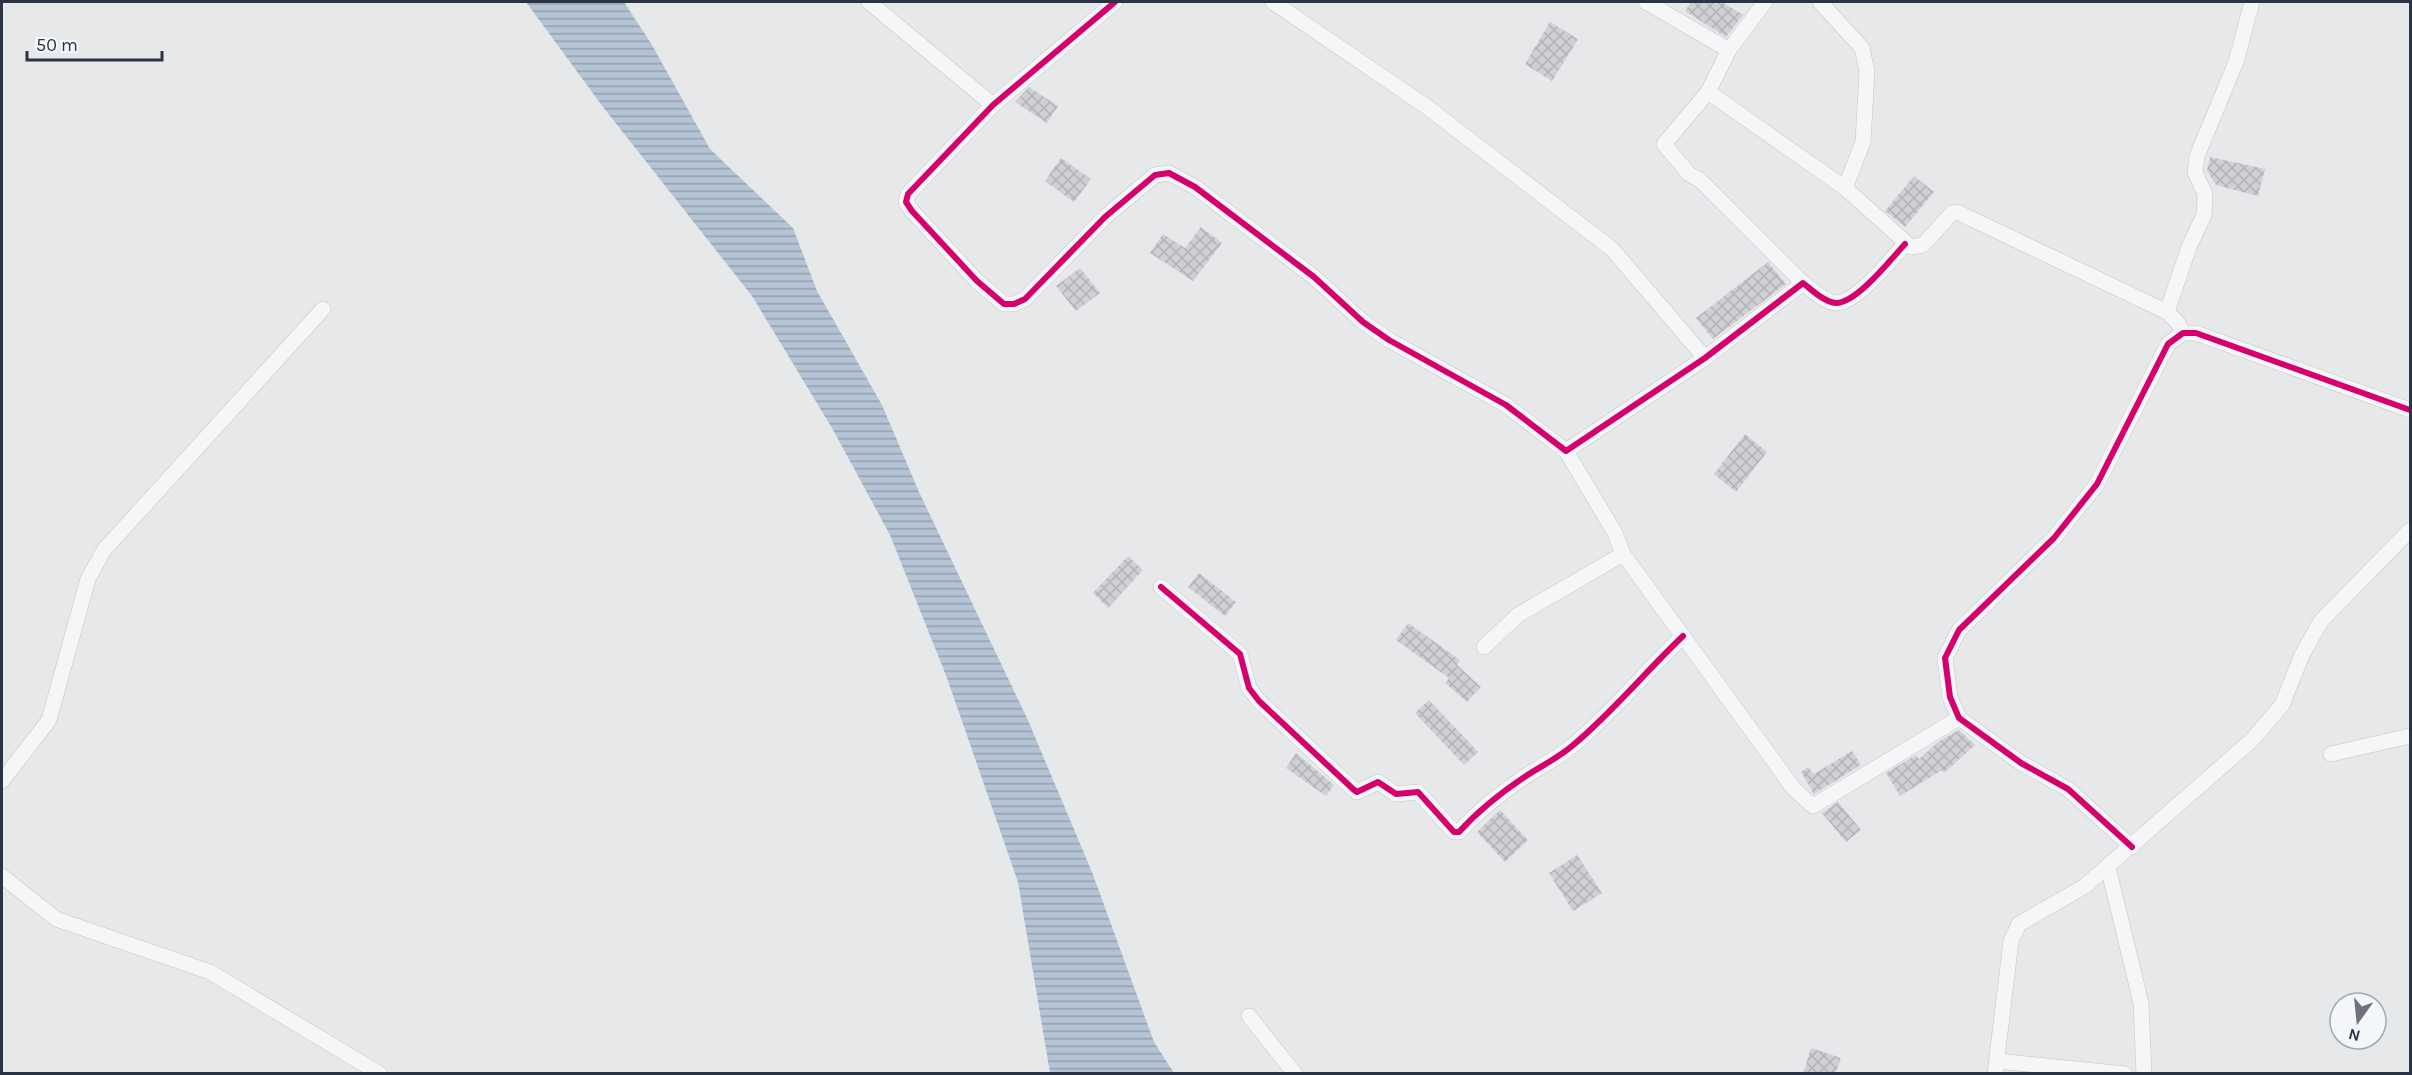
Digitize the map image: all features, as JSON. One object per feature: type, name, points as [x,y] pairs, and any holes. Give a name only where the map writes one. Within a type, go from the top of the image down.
[{"type":"street","points":[[869,2],[993,105]]},
{"type":"street","points":[[1115,2],[993,105],[908,194],[906,202],[976,281],[1004,304],[1014,304],[1025,299],[1105,217],[1155,175],[1169,174],[1195,187],[1314,278],[1363,322],[1389,340],[1506,405],[1566,451],[1615,533],[1623,554],[1794,789],[1813,806],[1959,718]]},
{"type":"street","points":[[1274,2],[1427,107],[1612,249],[1705,358]]},
{"type":"street","points":[[1646,2],[1729,50]]},
{"type":"street","points":[[1765,2],[1729,50],[1708,92],[1664,144],[1689,174],[1700,180],[1803,283],[1837,303],[1866,286],[1905,244]]},
{"type":"street","points":[[1820,2],[1862,48],[1867,71],[1863,142],[1845,188]]},
{"type":"street","points":[[2167,312],[2189,247],[2204,215],[2205,194],[2196,172],[2197,156],[2236,62],[2252,2]]},
{"type":"street","points":[[1708,92],[1845,188],[1905,244],[1918,248],[1923,245],[1952,213],[1957,212],[2167,312],[2178,323],[2183,333]]},
{"type":"street","points":[[1566,451],[1705,358],[1803,283]]},
{"type":"street","points":[[2,781],[49,720],[88,579],[104,550],[323,309]]},
{"type":"street","points":[[2132,847],[2068,789],[2021,763],[1959,718],[1950,697],[1945,658],[1959,630],[2054,537],[2097,484],[2168,344],[2183,333],[2196,333],[2410,410]]},
{"type":"street","points":[[2125,1074],[1996,1067],[2011,941],[2019,924],[2085,886],[2252,740],[2282,705],[2302,655],[2321,621],[2410,530]]},
{"type":"street","points":[[1484,647],[1518,615],[1623,554]]},
{"type":"street","points":[[1161,587],[1240,654],[1249,688],[1259,701],[1353,789],[1357,792],[1378,782],[1396,794],[1418,792],[1454,832],[1459,832],[1470,819],[1524,777],[1569,748],[1603,720],[1683,636]]},
{"type":"street","points":[[2331,754],[2410,736]]},
{"type":"street","points":[[2108,867],[2141,1003],[2144,1074]]},
{"type":"street","points":[[2,876],[56,919],[210,972],[380,1074]]},
{"type":"street","points":[[1249,1016],[1295,1074]]},
{"type":"water","points":[[526,2],[624,2],[652,45],[710,149],[793,228],[817,291],[882,405],[919,492],[1027,718],[1092,872],[1154,1042],[1174,1073],[1050,1073],[1018,882],[947,678],[890,535],[832,428],[752,296],[603,107]]},
{"type":"building","points":[[1691,2],[1722,2],[1743,15],[1726,37],[1685,11]]},
{"type":"building","points":[[1550,22],[1578,39],[1552,81],[1525,64]]},
{"type":"building","points":[[1029,87],[1058,106],[1047,123],[1015,102]]},
{"type":"building","points":[[2210,157],[2265,169],[2258,196],[2216,185],[2207,171]]},
{"type":"building","points":[[1061,158],[1091,179],[1074,202],[1045,181]]},
{"type":"building","points":[[1914,176],[1934,192],[1905,227],[1885,211]]},
{"type":"building","points":[[1201,227],[1222,243],[1193,281],[1150,253],[1163,234],[1185,248]]},
{"type":"building","points":[[1768,262],[1786,284],[1713,339],[1696,318]]},
{"type":"building","points":[[1080,268],[1100,293],[1076,311],[1056,286]]},
{"type":"building","points":[[1745,434],[1767,452],[1736,492],[1714,474]]},
{"type":"building","points":[[1128,556],[1143,570],[1108,608],[1093,593]]},
{"type":"building","points":[[1199,573],[1236,602],[1225,616],[1188,587]]},
{"type":"building","points":[[1408,623],[1460,660],[1457,665],[1481,687],[1467,702],[1445,683],[1449,678],[1396,640]]},
{"type":"building","points":[[1429,700],[1478,752],[1464,765],[1415,713]]},
{"type":"building","points":[[1959,730],[1975,745],[1944,773],[1942,770],[1900,796],[1886,773],[1916,755],[1919,759],[1938,742]]},
{"type":"building","points":[[1852,751],[1861,765],[1814,794],[1801,772],[1808,767],[1814,774]]},
{"type":"building","points":[[1296,753],[1334,785],[1326,796],[1286,768]]},
{"type":"building","points":[[1838,802],[1861,830],[1846,842],[1822,813]]},
{"type":"building","points":[[1500,810],[1528,840],[1505,862],[1477,832]]},
{"type":"building","points":[[1577,855],[1602,893],[1573,911],[1549,873]]},
{"type":"building","points":[[1811,1048],[1841,1058],[1835,1074],[1803,1074]]},
{"type":"cycle path","points":[[1115,2],[993,105],[908,194],[906,202],[912,211],[977,281],[1004,304],[1014,304],[1025,299],[1105,217],[1155,175],[1169,173],[1195,187],[1314,277],[1363,322],[1389,340],[1506,405],[1566,451],[1705,358],[1803,283],[1827,300],[1836,303],[1844,301],[1854,296],[1874,279],[1905,244]]},
{"type":"cycle path","points":[[2132,847],[2068,789],[2021,763],[1959,718],[1950,697],[1945,658],[1959,630],[2054,538],[2097,484],[2168,344],[2183,333],[2196,333],[2410,410]]},
{"type":"cycle path","points":[[1161,587],[1240,654],[1249,688],[1259,701],[1353,789],[1357,792],[1378,782],[1396,794],[1418,792],[1454,832],[1459,832],[1482,809],[1508,789],[1572,746],[1601,720],[1683,636]]}]
